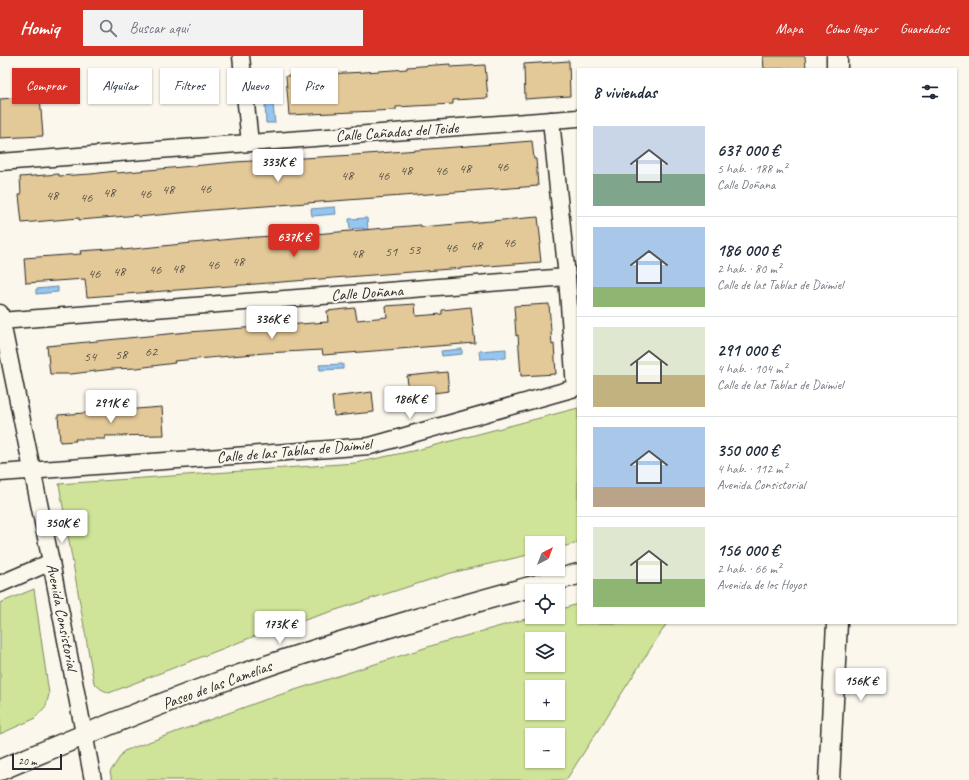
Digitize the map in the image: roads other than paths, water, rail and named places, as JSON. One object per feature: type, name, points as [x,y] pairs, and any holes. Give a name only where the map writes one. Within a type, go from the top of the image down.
[{"type":"street","points":[[241,56],[250,143]]},
{"type":"street","points":[[836,56],[837,68]]},
{"type":"street","points":[[849,56],[850,68]]},
{"type":"street","name":"Calle Cañadas del Teide","points":[[0,162],[577,118]]},
{"type":"street","name":"Calle de las Tablas de Daimiel","points":[[0,473],[370,446],[575,388],[567,277],[551,120]]},
{"type":"street","name":"Calle Doñana","points":[[0,319],[567,277]]},
{"type":"street","name":"Avenida Consistorial","points":[[0,319],[51,562],[93,780]]},
{"type":"street","points":[[0,584],[51,562]]},
{"type":"street","name":"Paseo de las Camelias","points":[[0,770],[84,735],[267,666],[404,622],[577,574]]},
{"type":"street","points":[[829,780],[837,624]]},
{"type":"street","points":[[842,780],[849,624]]},
{"type":"water","points":[[265,105],[273,105],[275,123],[266,123]]},
{"type":"water","points":[[335,207],[336,214],[312,216],[311,209]]},
{"type":"water","points":[[367,218],[368,231],[364,231],[364,228],[350,229],[349,219]]},
{"type":"water","points":[[58,287],[58,292],[36,294],[36,289]]},
{"type":"water","points":[[462,349],[462,354],[442,356],[441,351]]},
{"type":"water","points":[[506,349],[506,358],[480,359],[479,351]]},
{"type":"water","points":[[343,364],[343,369],[320,370],[319,365]]}]
